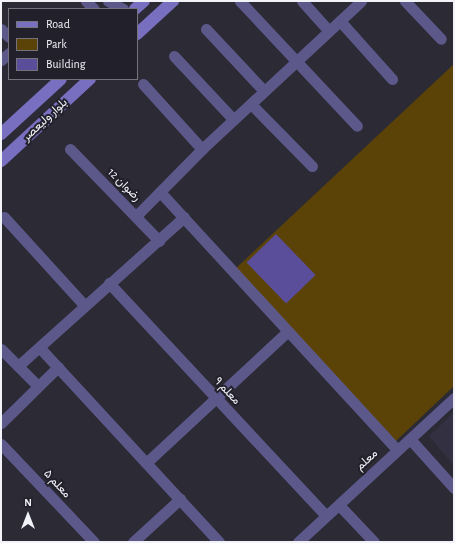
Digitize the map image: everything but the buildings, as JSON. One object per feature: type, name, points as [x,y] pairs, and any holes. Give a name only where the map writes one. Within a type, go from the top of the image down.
[{"type":"main road","points":[[136,8],[144,1]]},
{"type":"main road","points":[[138,33],[173,1]]},
{"type":"main road","name":"بلوار ولیعصر","points":[[1,134],[60,80]]},
{"type":"main road","name":"بلوار ولیعصر","points":[[1,161],[89,80]]},
{"type":"street","points":[[108,1],[121,8]]},
{"type":"street","points":[[240,1],[357,126]]},
{"type":"street","points":[[302,1],[329,31]]},
{"type":"street","points":[[136,216],[161,193],[202,149],[233,119],[361,1]]},
{"type":"street","points":[[405,1],[441,39]]},
{"type":"street","points":[[340,21],[392,79]]},
{"type":"street","points":[[206,29],[264,91]]},
{"type":"street","points":[[174,56],[233,119]]},
{"type":"street","points":[[142,84],[202,149]]},
{"type":"street","points":[[251,104],[312,166]]},
{"type":"street","name":"رضوان 12","points":[[70,149],[158,240]]},
{"type":"street","points":[[161,193],[287,332],[397,450]]},
{"type":"street","points":[[4,217],[85,306]]},
{"type":"street","points":[[18,366],[40,348],[109,283],[184,217]]},
{"type":"street","name":"معلم ۹","points":[[109,283],[326,516]]},
{"type":"street","points":[[146,463],[287,332]]},
{"type":"street","points":[[40,348],[220,542]]},
{"type":"street","points":[[1,349],[38,386]]},
{"type":"street","points":[[1,423],[58,368]]},
{"type":"street","name":"معلم","points":[[298,542],[454,398]]},
{"type":"street","points":[[410,439],[454,488]]},
{"type":"street","name":"معلم ۵","points":[[1,444],[94,542]]},
{"type":"street","points":[[133,542],[180,499]]},
{"type":"street","points":[[339,505],[374,542]]},
{"type":"shaded area","points":[[454,412],[454,466],[429,436]]},
{"type":"green space","points":[[454,64],[454,386],[396,441],[234,270]]}]
